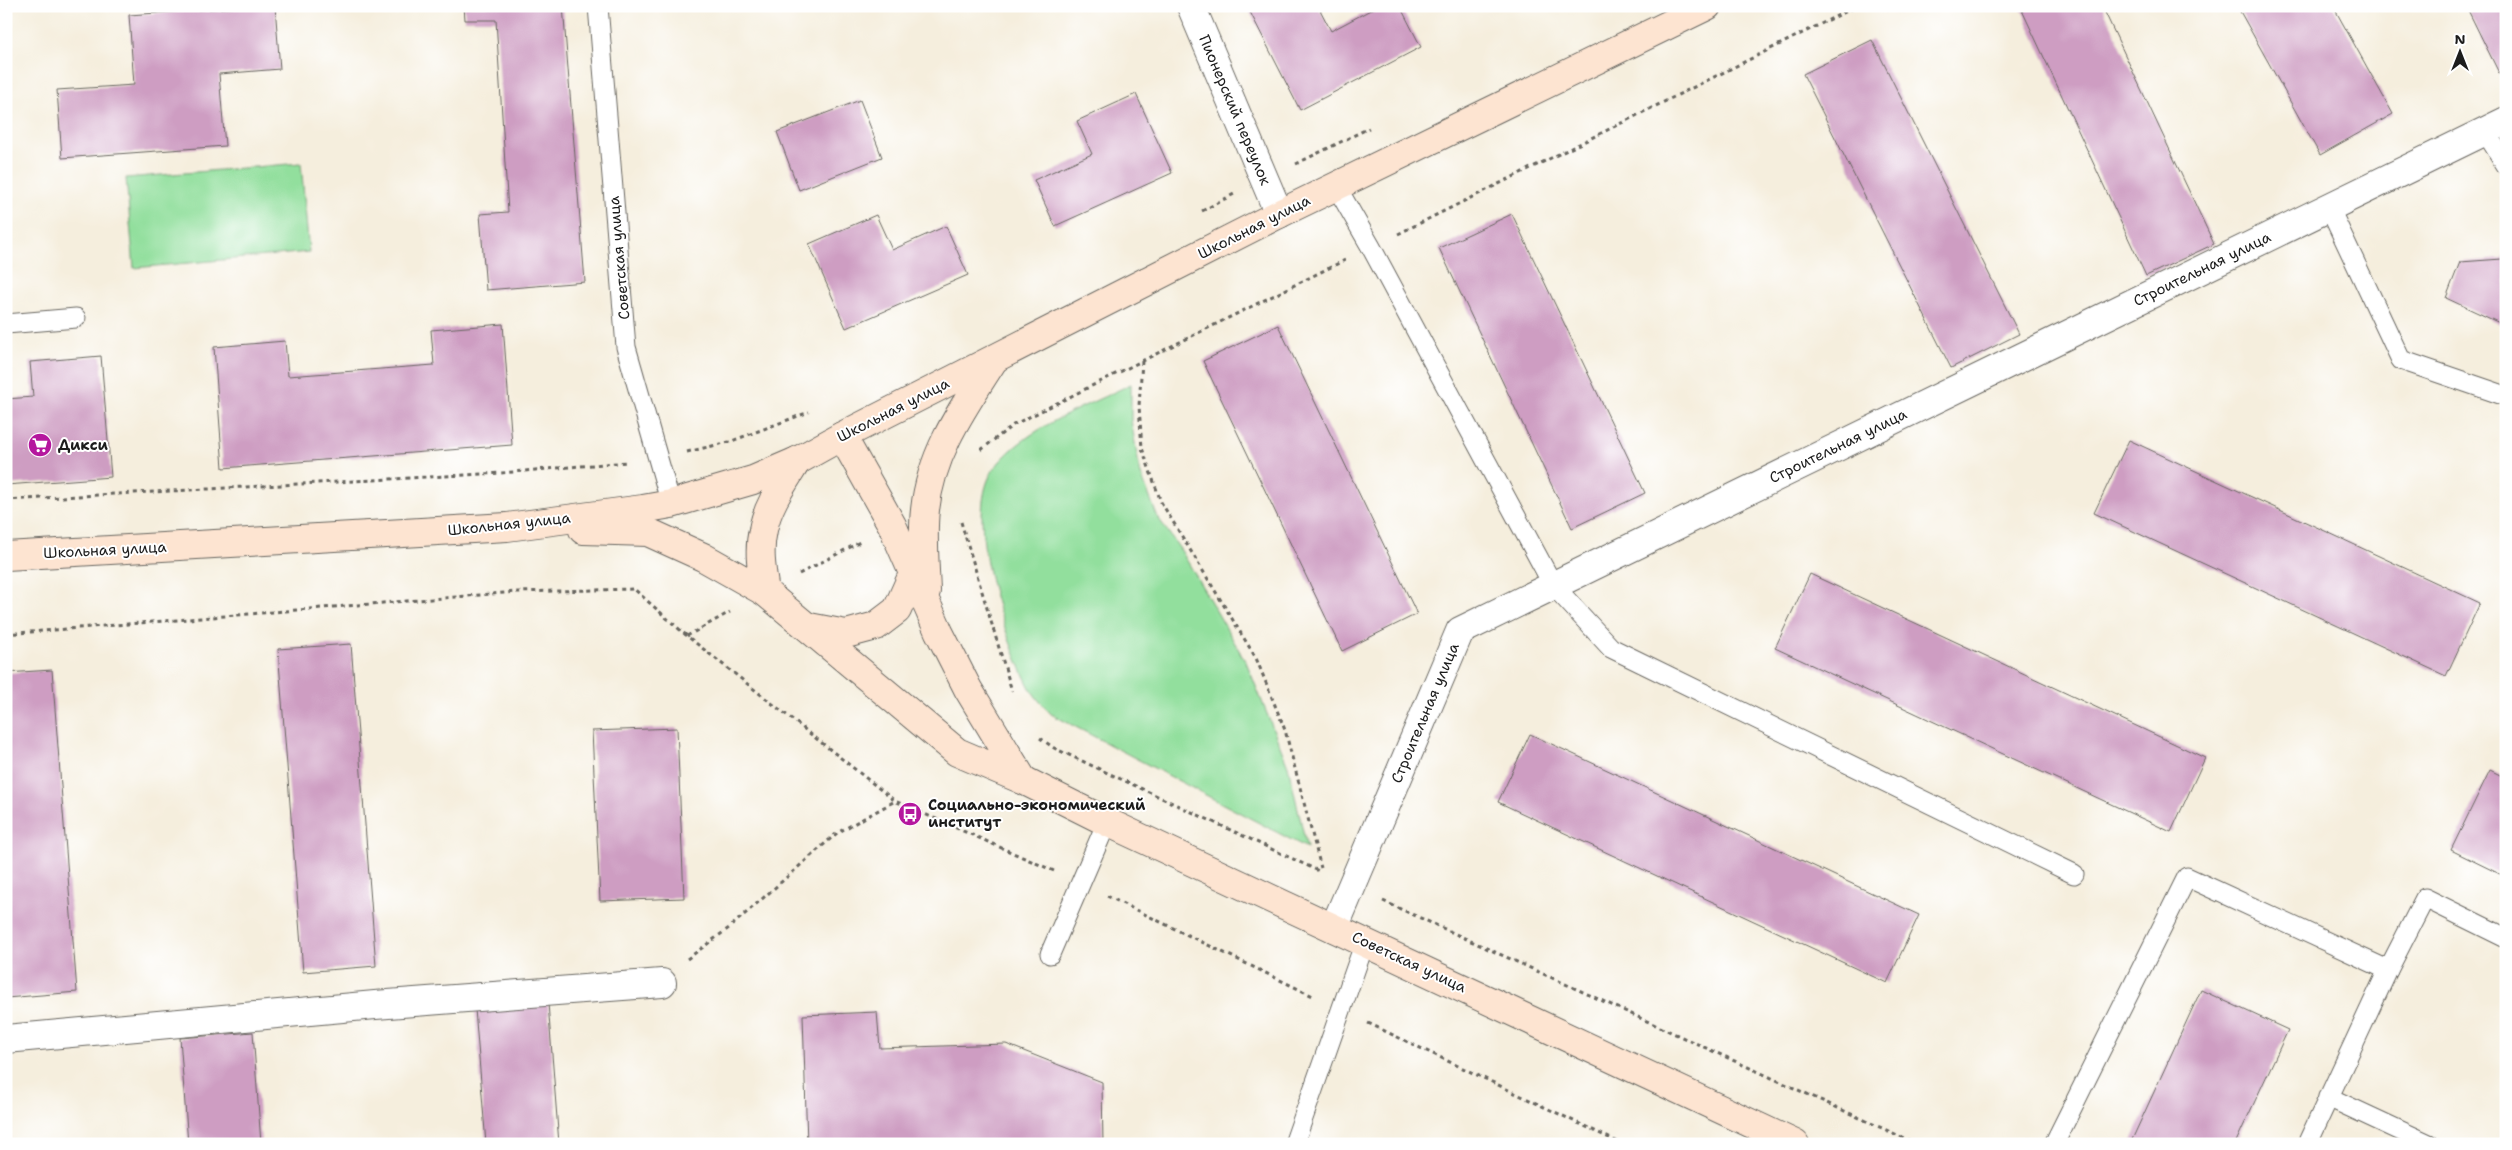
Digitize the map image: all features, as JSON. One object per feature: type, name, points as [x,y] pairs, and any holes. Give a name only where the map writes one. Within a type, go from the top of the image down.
[{"type":"main road","name":"Школьная улица","points":[[6,556],[507,527],[671,504],[753,480],[797,461],[842,436],[1279,214],[1707,6]]},
{"type":"main road","points":[[926,602],[925,510],[934,466],[952,424],[994,359]]},
{"type":"main road","points":[[842,436],[892,525],[913,574],[968,689],[1023,780]]},
{"type":"main road","points":[[765,592],[761,557],[762,530],[776,496],[797,461]]},
{"type":"main road","name":"Советская улица","points":[[507,527],[648,532],[703,557],[765,592],[957,752],[1023,780],[1107,822],[1795,1144]]},
{"type":"main road","points":[[805,626],[846,634],[876,626],[898,610],[913,574]]},
{"type":"street","name":"Пионерский переулок","points":[[1191,6],[1279,214]]},
{"type":"street","name":"Строительная улица","points":[[1334,928],[1460,631],[2495,126]]},
{"type":"street","points":[[6,1039],[385,1004],[662,983]]},
{"type":"lane","name":"Советская улица","points":[[598,6],[626,347],[671,504]]},
{"type":"lane","points":[[2495,126],[2506,165]]},
{"type":"lane","points":[[1336,186],[1372,247],[1553,585],[1611,648],[2074,874]]},
{"type":"lane","points":[[2329,207],[2401,360],[2506,396]]},
{"type":"lane","points":[[6,324],[76,318]]},
{"type":"lane","points":[[1050,954],[1107,822]]},
{"type":"lane","points":[[2054,1144],[2187,877],[2388,970]]},
{"type":"lane","points":[[2307,1144],[2388,970],[2425,898],[2506,938]]},
{"type":"lane","points":[[1294,1144],[1343,1011],[1365,942]]},
{"type":"lane","points":[[2328,1097],[2429,1144]]},
{"type":"path","points":[[978,452],[1013,425],[1857,6]]},
{"type":"path","points":[[1196,214],[1372,127]]},
{"type":"path","points":[[1037,736],[1054,748],[1322,873],[1284,730],[1256,658],[1161,502],[1142,448],[1139,406],[1142,361]]},
{"type":"path","points":[[6,500],[501,473],[659,459],[729,442],[817,409]]},
{"type":"path","points":[[925,510],[953,497],[1012,692]]},
{"type":"path","points":[[687,636],[765,592],[892,525]]},
{"type":"path","points":[[6,634],[516,592],[634,589],[687,636],[895,801],[1082,883],[1343,1011],[1622,1144]]},
{"type":"path","points":[[662,983],[694,953],[729,928],[837,833],[895,801]]},
{"type":"path","points":[[1352,886],[1917,1144]]},
{"type":"green space","points":[[301,163],[309,252],[134,268],[126,178]]},
{"type":"green space","points":[[1131,384],[1131,420],[1140,472],[1157,516],[1182,552],[1247,664],[1288,766],[1307,848],[1051,714],[1030,688],[1008,637],[990,575],[984,543],[982,513],[986,487],[996,466],[1009,452],[1041,429],[1077,409]]},
{"type":"building","points":[[275,6],[280,69],[219,74],[225,146],[62,158],[57,90],[134,85],[129,15]]},
{"type":"building","points":[[464,6],[563,6],[585,282],[486,290],[480,214],[508,212],[496,20],[465,20]]},
{"type":"building","points":[[1247,6],[1318,6],[1331,31],[1378,6],[1400,6],[1421,47],[1300,110]]},
{"type":"building","points":[[2020,6],[2102,6],[2214,244],[2146,276]]},
{"type":"building","points":[[2237,6],[2333,6],[2393,114],[2320,155]]},
{"type":"building","points":[[2466,6],[2506,6],[2506,70],[2499,73]]},
{"type":"building","points":[[1872,40],[2019,334],[1951,368],[1803,74]]},
{"type":"building","points":[[1136,94],[1172,173],[1055,226],[1034,180],[1092,154],[1077,121]]},
{"type":"building","points":[[860,100],[882,157],[799,190],[777,132]]},
{"type":"building","points":[[1512,214],[1645,493],[1572,528],[1439,248]]},
{"type":"building","points":[[876,215],[892,250],[946,226],[968,275],[846,328],[809,244]]},
{"type":"building","points":[[2506,251],[2506,326],[2446,298],[2460,262],[2502,259]]},
{"type":"building","points":[[503,324],[512,445],[223,468],[214,347],[285,341],[288,376],[434,365],[431,330]]},
{"type":"building","points":[[1278,325],[1417,614],[1342,651],[1203,361]]},
{"type":"building","points":[[101,356],[111,477],[6,485],[6,399],[33,397],[30,362]]},
{"type":"building","points":[[2129,440],[2480,603],[2446,676],[2094,513]]},
{"type":"building","points":[[1810,574],[2205,758],[2171,832],[1775,648]]},
{"type":"building","points":[[351,644],[376,966],[303,972],[278,649]]},
{"type":"building","points":[[52,670],[77,992],[6,998],[6,673]]},
{"type":"building","points":[[677,728],[684,898],[600,901],[592,731]]},
{"type":"building","points":[[1530,734],[1919,915],[1887,983],[1498,802]]},
{"type":"building","points":[[2490,770],[2506,778],[2506,877],[2451,850]]},
{"type":"building","points":[[2201,990],[2288,1030],[2235,1144],[2130,1144]]},
{"type":"building","points":[[548,1003],[559,1144],[486,1144],[475,1009]]},
{"type":"building","points":[[877,1012],[880,1048],[1006,1044],[1102,1082],[1103,1144],[807,1144],[803,1015]]},
{"type":"building","points":[[253,1032],[261,1144],[188,1144],[180,1038]]},
{"type":"place","name":"Дикси","points":[[40,445]]},
{"type":"place","name":"Социально-экономический институт","points":[[910,814]]}]
